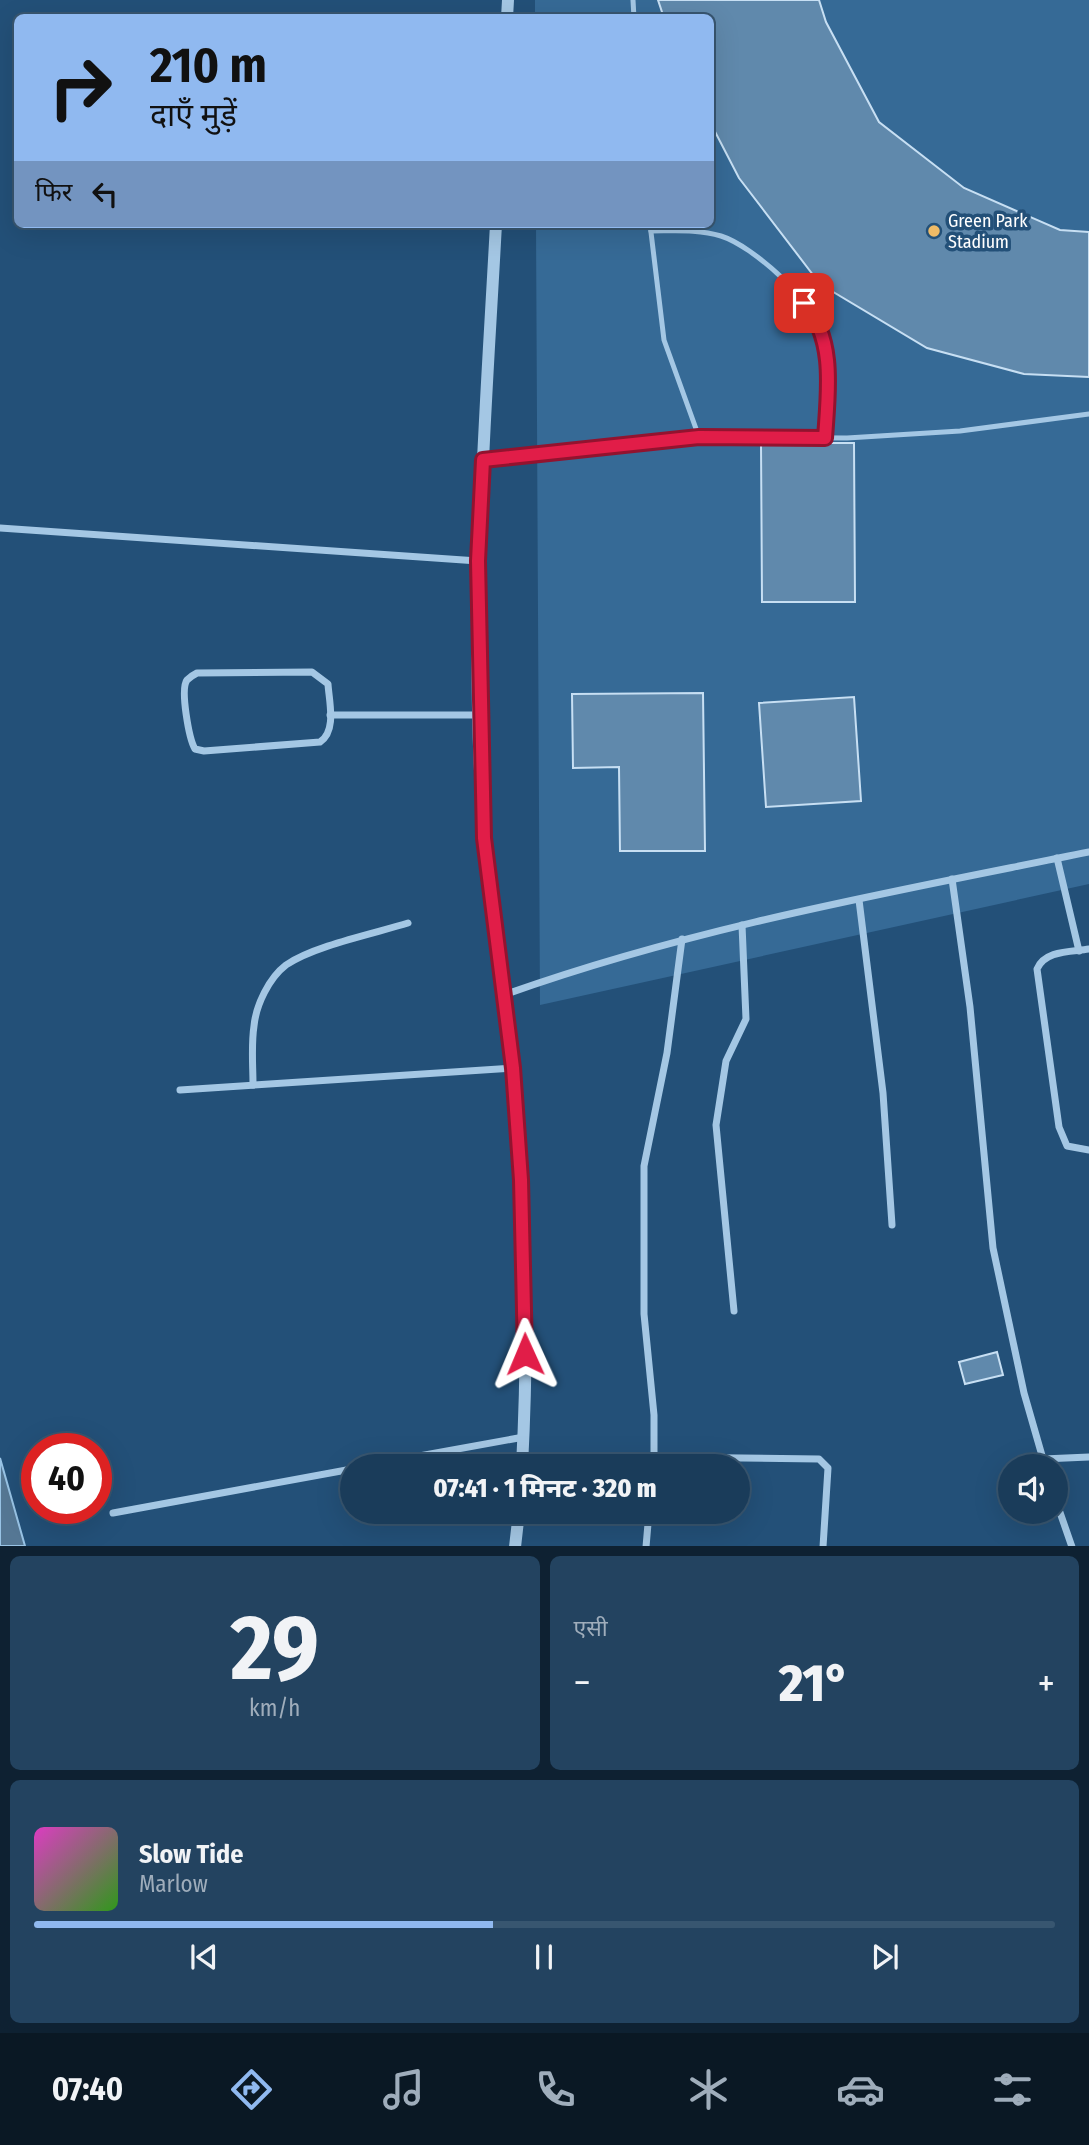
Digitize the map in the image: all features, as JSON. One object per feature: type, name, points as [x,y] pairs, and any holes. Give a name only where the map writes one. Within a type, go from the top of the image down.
[{"type":"street","points":[[496,228],[478,561],[480,715],[484,838],[513,1068],[521,1180],[523,1454]]},
{"type":"street","points":[[0,528],[478,561]]},
{"type":"street","points":[[312,672],[328,684],[330,715],[327,738],[320,742],[204,751],[195,749],[190,741],[184,689],[187,681],[197,673],[312,672]]},
{"type":"street","points":[[330,715],[480,715]]},
{"type":"street","points":[[504,995],[587,965],[682,939],[952,879],[1089,852]]},
{"type":"street","points":[[1057,858],[1079,951]]},
{"type":"street","points":[[952,879],[970,1007],[993,1248],[1024,1393],[1041,1454]]},
{"type":"street","points":[[859,900],[883,1093],[892,1225]]},
{"type":"street","points":[[253,1085],[254,1024],[261,999],[275,976],[287,965],[307,955],[408,923]]},
{"type":"street","points":[[734,1311],[716,1125],[726,1061],[746,1019],[742,925]]},
{"type":"street","points":[[654,1454],[644,1314],[644,1166],[667,1053],[682,939]]},
{"type":"street","points":[[1089,949],[1051,955],[1041,961],[1037,969],[1059,1127],[1067,1146],[1089,1150]]},
{"type":"street","points":[[180,1090],[513,1068]]},
{"type":"street","points":[[430,1454],[524,1437]]},
{"type":"street","points":[[1068,1460],[1089,1457]]},
{"type":"street","points":[[750,1458],[819,1459],[828,1468],[822,1546]]},
{"type":"street","points":[[113,1513],[340,1471]]},
{"type":"street","points":[[515,1546],[518,1524]]},
{"type":"street","points":[[646,1546],[648,1524]]},
{"type":"street","points":[[1064,1524],[1072,1546]]},
{"type":"lane","points":[[651,228],[664,340],[699,437]]},
{"type":"lane","points":[[651,231],[700,232],[722,236],[740,245],[794,291],[814,314],[823,334],[827,365],[825,438]]},
{"type":"lane","points":[[483,460],[699,437],[825,438],[960,431],[1089,414]]},
{"type":"shaded area","points":[[535,0],[1089,0],[1089,884],[540,1005],[536,228],[714,228],[714,14],[535,14]]},
{"type":"shaded area","points":[[0,1458],[25,1546],[0,1546]]},
{"type":"building","name":"Green Park Stadium","points":[[658,0],[819,0],[826,22],[879,122],[964,188],[1060,230],[1089,232],[1089,377],[1024,374],[927,348],[820,284],[739,178],[714,130],[714,14],[663,14]]},
{"type":"building","points":[[761,443],[854,443],[855,602],[762,602]]},
{"type":"building","points":[[703,693],[705,851],[620,851],[619,767],[573,768],[572,694]]},
{"type":"building","points":[[854,697],[861,801],[766,807],[759,703]]},
{"type":"building","points":[[997,1352],[1003,1375],[965,1384],[959,1362]]},
{"type":"place","name":"Green Park Stadium","points":[[934,231]]},
{"type":"route","points":[[525,1354],[521,1180],[513,1068],[484,838],[478,561],[483,460],[699,437],[825,438],[827,365],[823,334],[814,314],[804,303]]}]
